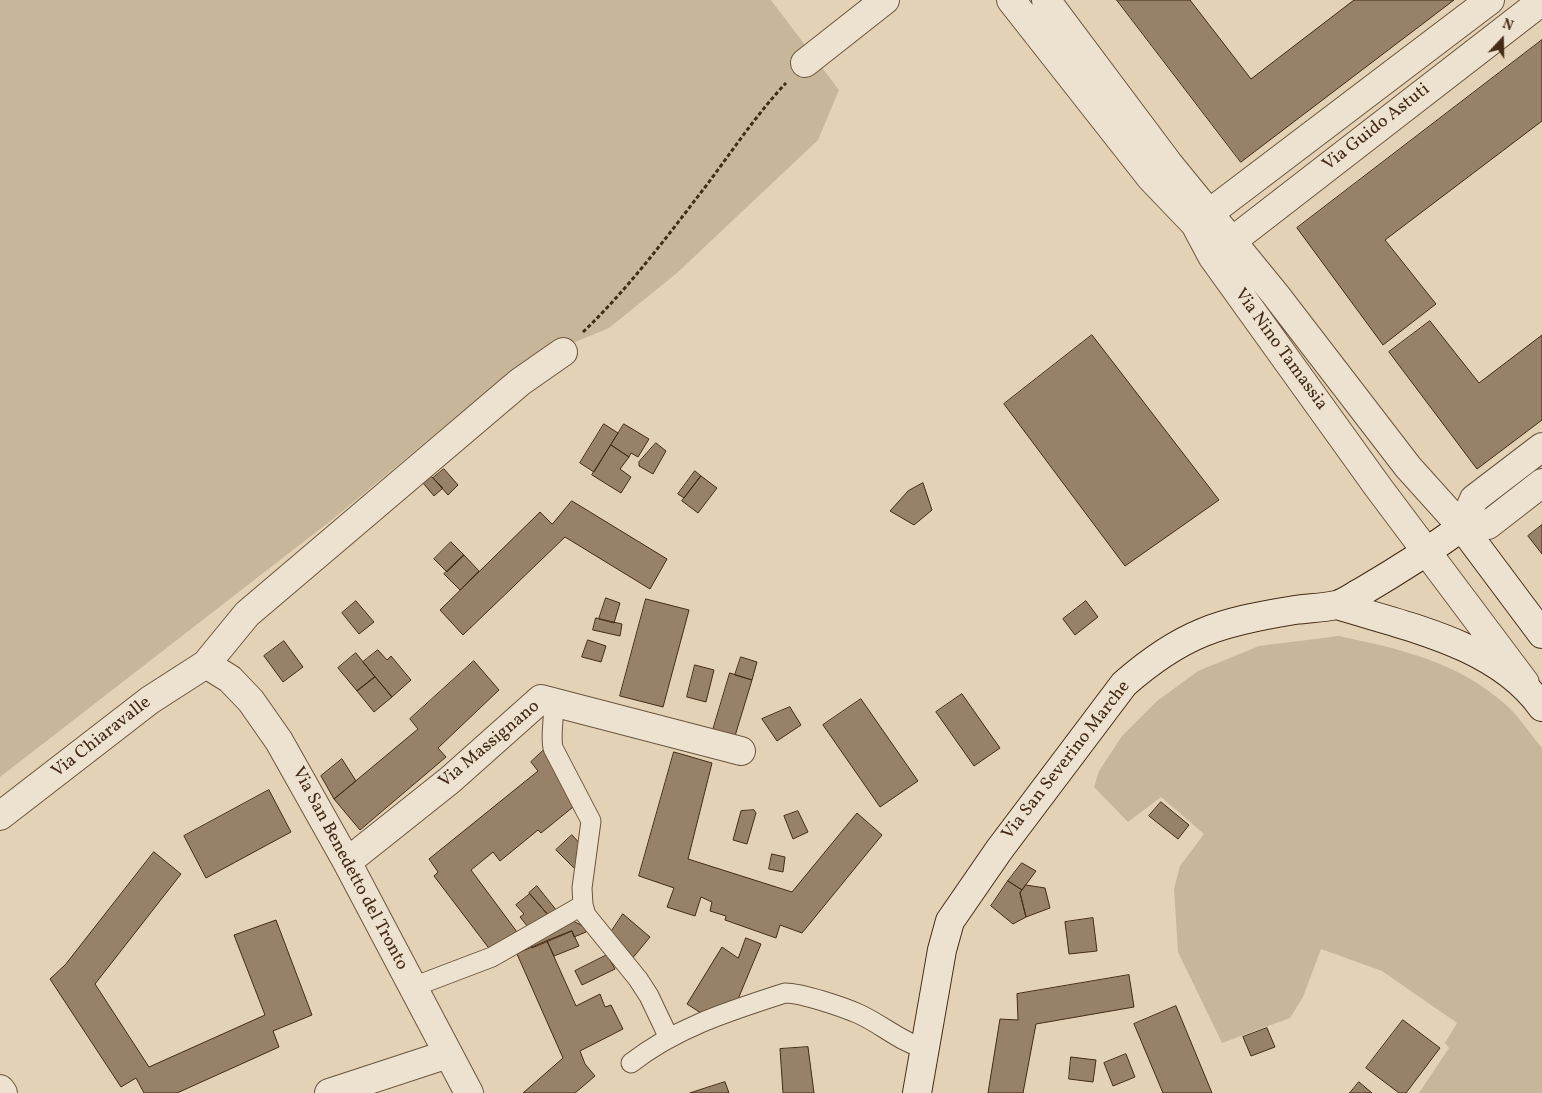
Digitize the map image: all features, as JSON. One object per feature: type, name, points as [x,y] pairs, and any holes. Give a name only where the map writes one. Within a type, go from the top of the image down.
[{"type":"street","points":[[805,63],[885,0]]},
{"type":"street","name":"Via Nino Tamassia","points":[[1011,0],[1152,178],[1202,219]]},
{"type":"street","name":"Via Nino Tamassia","points":[[1046,0],[1168,163],[1202,219],[1378,487],[1428,551],[1536,698]]},
{"type":"street","name":"Via Guido Astuti","points":[[1202,219],[1490,0]]},
{"type":"street","name":"Via Guido Astuti","points":[[1222,249],[1542,1]]},
{"type":"street","name":"Via Nino Tamassia","points":[[1222,249],[1408,467],[1462,527],[1542,634]]},
{"type":"street","name":"Via Chiaravalle","points":[[0,816],[150,700],[206,664],[248,614],[520,382],[563,352]]},
{"type":"street","points":[[1542,447],[1474,499],[1462,527],[1488,525],[1542,483]]},
{"type":"street","name":"Via San Severino Marche","points":[[917,1093],[942,950],[950,921],[999,850],[1124,684],[1148,663],[1178,643],[1212,628],[1248,618],[1316,606],[1337,605],[1428,551],[1462,527]]},
{"type":"street","points":[[1337,605],[1406,624],[1442,637],[1482,657],[1536,698]]},
{"type":"street","name":"Via San Benedetto del Tronto","points":[[206,664],[230,679],[257,709],[279,740],[347,862],[469,1093]]},
{"type":"street","name":"Via Massignano","points":[[347,862],[450,780],[541,698],[741,751]]},
{"type":"street","points":[[329,1093],[448,1054]]},
{"type":"street","points":[[0,1089],[3,1093]]},
{"type":"lane","points":[[553,702],[555,715],[551,740],[553,748],[591,821],[583,873],[583,905],[593,926],[628,966],[650,996],[668,1036]]},
{"type":"lane","points":[[413,987],[492,957],[583,905]]},
{"type":"lane","points":[[631,1063],[668,1036],[711,1016],[785,993],[797,993],[859,1014],[900,1040],[925,1049]]},
{"type":"path","points":[[563,352],[605,311],[699,196],[763,108],[805,63]]},
{"type":"shaded area","points":[[0,0],[771,0],[839,90],[818,140],[677,273],[609,328],[517,366],[333,519],[0,777]]},
{"type":"shaded area","points":[[1339,636],[1405,652],[1447,667],[1467,677],[1505,704],[1542,748],[1542,1093],[1419,1093],[1449,1048],[1445,1043],[1457,1023],[1382,971],[1321,949],[1303,997],[1290,1018],[1222,1043],[1178,952],[1174,889],[1180,866],[1204,834],[1161,797],[1128,822],[1094,787],[1099,771],[1122,736],[1157,701],[1198,671],[1259,646]]},
{"type":"building","points":[[1117,0],[1190,0],[1251,79],[1354,0],[1454,0],[1241,162]]},
{"type":"building","points":[[1542,40],[1542,121],[1385,240],[1436,304],[1383,345],[1297,228]]},
{"type":"building","points":[[1430,321],[1479,383],[1542,335],[1542,420],[1477,469],[1389,352]]},
{"type":"building","points":[[1092,335],[1219,500],[1125,566],[1004,404]]},
{"type":"building","points":[[604,424],[618,433],[594,472],[580,463]]},
{"type":"building","points":[[624,424],[649,439],[638,457],[631,453],[629,457],[611,445]]},
{"type":"building","points":[[656,443],[666,451],[653,474],[639,466],[639,462]]},
{"type":"building","points":[[611,445],[629,457],[620,469],[631,477],[621,493],[592,475]]},
{"type":"building","points":[[444,469],[458,485],[448,495],[433,478]]},
{"type":"building","points":[[695,471],[701,476],[684,498],[678,494]]},
{"type":"building","points":[[431,476],[443,488],[434,496],[423,483]]},
{"type":"building","points":[[701,476],[717,488],[698,513],[682,501]]},
{"type":"building","points":[[923,483],[932,510],[914,525],[890,511],[908,491]]},
{"type":"building","points":[[572,501],[667,559],[650,589],[565,537],[463,635],[440,610],[540,512],[552,524]]},
{"type":"building","points":[[1542,525],[1542,554],[1528,536]]},
{"type":"building","points":[[451,542],[464,555],[447,572],[434,559]]},
{"type":"building","points":[[464,555],[479,571],[460,590],[444,574]]},
{"type":"building","points":[[606,598],[620,603],[614,623],[599,619]]},
{"type":"building","points":[[646,599],[689,610],[663,707],[620,696]]},
{"type":"building","points":[[356,601],[374,622],[359,634],[342,613]]},
{"type":"building","points":[[1086,601],[1098,617],[1075,635],[1063,619]]},
{"type":"building","points":[[596,618],[622,624],[620,636],[593,630]]},
{"type":"building","points":[[588,640],[606,646],[601,662],[582,657]]},
{"type":"building","points":[[284,641],[303,667],[283,682],[264,656]]},
{"type":"building","points":[[378,650],[387,660],[391,656],[411,680],[392,697],[363,662]]},
{"type":"building","points":[[356,653],[375,677],[357,691],[338,668]]},
{"type":"building","points":[[741,657],[757,662],[752,680],[735,675]]},
{"type":"building","points":[[474,661],[499,690],[438,748],[446,757],[360,830],[334,799],[418,729],[410,719]]},
{"type":"building","points":[[695,665],[714,670],[706,702],[687,697]]},
{"type":"building","points":[[730,673],[752,680],[735,736],[713,730]]},
{"type":"building","points":[[375,677],[392,697],[374,712],[357,691]]},
{"type":"building","points":[[962,694],[1000,748],[974,766],[936,712]]},
{"type":"building","points":[[861,699],[918,781],[880,807],[823,725]]},
{"type":"building","points":[[790,707],[801,725],[777,741],[762,719]]},
{"type":"building","points":[[545,749],[578,803],[541,833],[538,830],[500,861],[493,852],[471,870],[517,932],[491,951],[434,876],[438,872],[429,859],[538,771],[531,762]]},
{"type":"building","points":[[674,752],[712,763],[688,859],[792,892],[857,813],[882,835],[802,933],[780,925],[776,938],[725,920],[726,916],[710,911],[712,902],[701,897],[695,916],[667,907],[674,888],[639,876]]},
{"type":"building","points":[[342,759],[356,781],[334,799],[321,776]]},
{"type":"building","points":[[269,790],[291,832],[206,878],[184,836]]},
{"type":"building","points":[[1161,802],[1189,825],[1178,839],[1149,816]]},
{"type":"building","points":[[754,810],[756,813],[747,844],[733,840],[741,811]]},
{"type":"building","points":[[798,811],[808,832],[793,839],[784,816]]},
{"type":"building","points":[[572,835],[583,847],[578,872],[556,850]]},
{"type":"building","points":[[154,852],[181,874],[95,984],[149,1067],[265,1015],[234,935],[276,920],[312,1015],[273,1031],[279,1047],[177,1093],[144,1093],[136,1078],[121,1087],[50,979],[65,965]]},
{"type":"building","points":[[772,854],[785,857],[783,872],[769,869]]},
{"type":"building","points":[[1022,863],[1036,871],[1022,890],[1008,881]]},
{"type":"building","points":[[1008,881],[1022,890],[1020,893],[1026,917],[1013,924],[991,906]]},
{"type":"building","points":[[1026,885],[1045,888],[1050,908],[1026,917],[1020,893]]},
{"type":"building","points":[[537,886],[557,911],[549,916],[529,893]]},
{"type":"building","points":[[530,894],[549,916],[528,927],[520,917],[524,914],[516,905]]},
{"type":"building","points":[[623,914],[650,937],[631,960],[609,935]]},
{"type":"building","points":[[1093,918],[1097,951],[1069,954],[1065,922]]},
{"type":"building","points":[[569,919],[587,928],[586,932],[574,937],[572,931],[532,948],[529,940]]},
{"type":"building","points":[[572,931],[579,946],[554,956],[547,941]]},
{"type":"building","points":[[746,938],[761,944],[736,1004],[704,1015],[687,1004],[722,947],[738,958]]},
{"type":"building","points":[[547,941],[576,1006],[600,994],[605,1007],[611,1005],[623,1029],[580,1051],[585,1064],[595,1076],[575,1093],[523,1093],[563,1058],[517,954]]},
{"type":"building","points":[[607,955],[615,969],[582,985],[575,971]]},
{"type":"building","points":[[1129,975],[1134,1007],[1036,1024],[1023,1093],[988,1093],[1000,1019],[1018,1020],[1017,994]]},
{"type":"building","points":[[1176,1006],[1212,1093],[1163,1093],[1134,1024]]},
{"type":"building","points":[[1403,1020],[1440,1048],[1406,1093],[1399,1093],[1366,1068]]},
{"type":"building","points":[[1267,1028],[1275,1047],[1251,1056],[1243,1037]]},
{"type":"building","points":[[808,1047],[814,1093],[783,1093],[780,1049]]},
{"type":"building","points":[[1126,1054],[1135,1077],[1113,1086],[1104,1063]]},
{"type":"building","points":[[1071,1057],[1096,1060],[1093,1082],[1069,1079]]},
{"type":"building","points":[[725,1082],[729,1093],[690,1093]]},
{"type":"building","points":[[1359,1082],[1372,1093],[1350,1093]]}]
